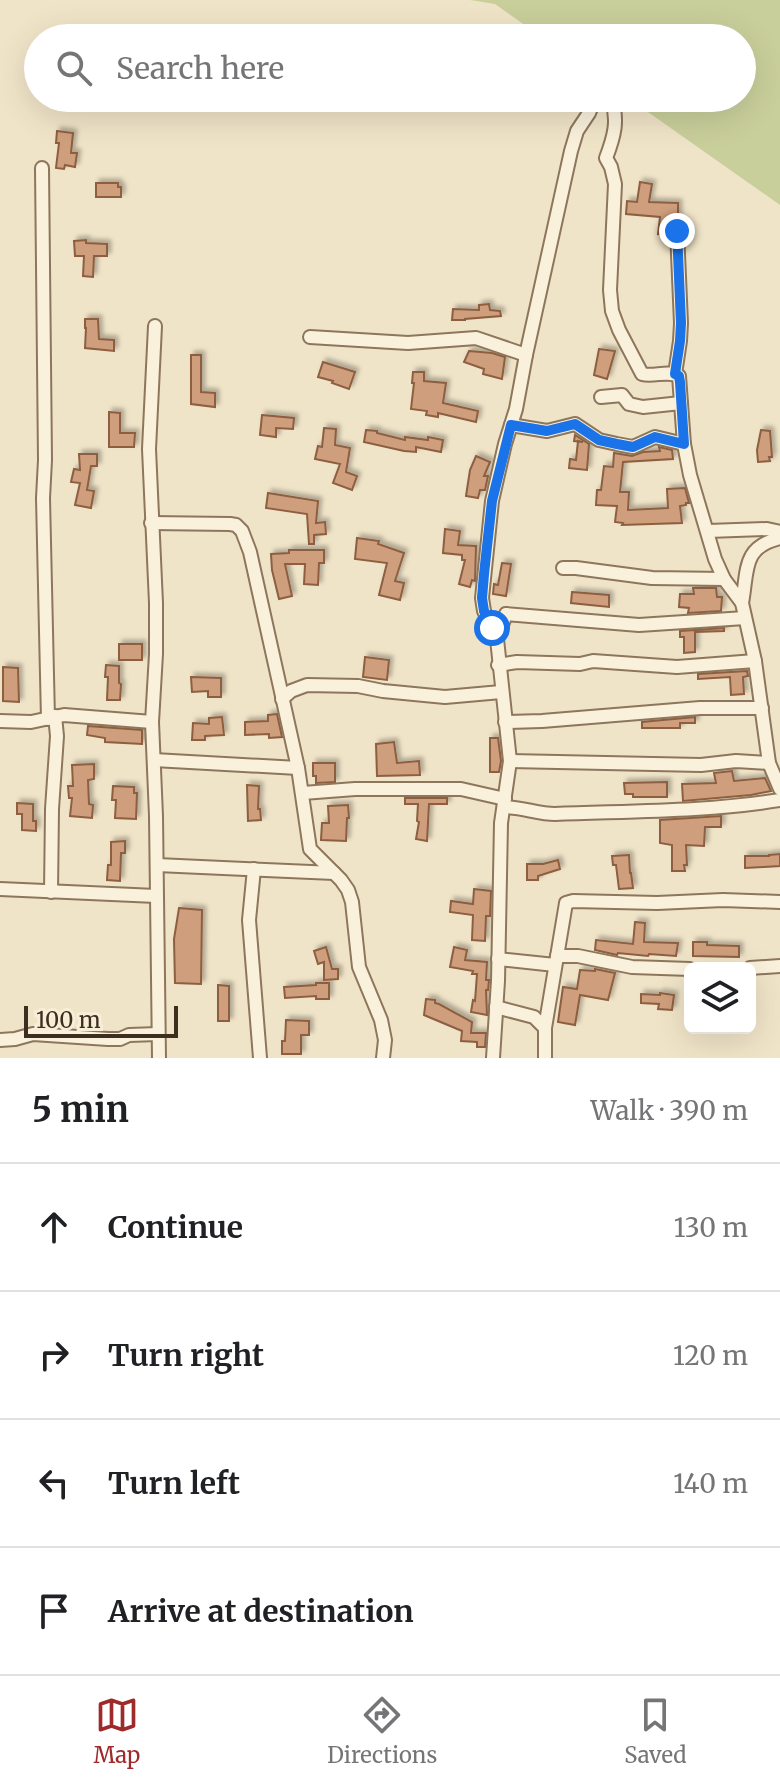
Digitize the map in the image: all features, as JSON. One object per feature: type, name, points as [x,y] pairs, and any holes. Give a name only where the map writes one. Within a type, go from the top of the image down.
[{"type":"street","points":[[497,639],[483,608],[482,598],[492,501],[571,151],[577,131],[589,112]]},
{"type":"street","points":[[615,112],[613,141],[606,158],[615,184],[610,290],[612,311],[642,374],[679,376],[684,444],[690,475],[724,579],[742,603]]},
{"type":"street","points":[[42,168],[43,498],[52,718],[57,736],[51,892]]},
{"type":"street","points":[[675,374],[681,323],[677,231]]},
{"type":"street","points":[[155,326],[149,449],[156,628],[152,722],[159,1058]]},
{"type":"street","points":[[310,337],[408,343],[476,338],[526,355]]},
{"type":"street","points":[[601,397],[622,395],[629,404],[643,407],[681,403]]},
{"type":"street","points":[[511,425],[547,431],[575,424],[599,440],[633,447],[655,437],[684,444]]},
{"type":"street","points":[[151,523],[230,524],[242,531],[250,552],[298,768],[310,849],[348,890],[359,967],[381,1020],[385,1040],[383,1058]]},
{"type":"street","points":[[708,531],[767,529],[780,535]]},
{"type":"street","points":[[780,535],[754,550],[750,557],[742,603],[755,661],[769,763],[780,789]]},
{"type":"street","points":[[563,568],[652,578],[724,579]]},
{"type":"street","points":[[483,608],[506,614],[639,625],[745,618]]},
{"type":"street","points":[[493,1058],[499,879],[510,761],[497,639],[506,614]]},
{"type":"street","points":[[498,665],[517,662],[580,664],[593,661],[677,667],[755,661]]},
{"type":"street","points":[[282,699],[291,691],[307,685],[358,686],[445,697],[501,692]]},
{"type":"street","points":[[505,722],[700,708],[762,708]]},
{"type":"street","points":[[0,721],[31,722],[64,715],[152,722]]},
{"type":"street","points":[[154,760],[298,768]]},
{"type":"street","points":[[510,761],[701,765],[736,761],[769,763]]},
{"type":"street","points":[[303,793],[355,789],[461,789],[543,814],[658,811],[780,800]]},
{"type":"street","points":[[157,865],[334,873]]},
{"type":"street","points":[[254,869],[249,920],[260,1058]]},
{"type":"street","points":[[0,889],[156,896]]},
{"type":"street","points":[[545,1058],[545,1028],[566,903],[780,902]]},
{"type":"street","points":[[498,959],[556,960],[578,956],[632,967],[684,969]]},
{"type":"street","points":[[756,968],[780,966]]},
{"type":"street","points":[[496,1007],[534,1017],[545,1028]]},
{"type":"street","points":[[0,1040],[33,1034],[120,1039],[129,1035],[158,1034]]},
{"type":"green space","points":[[470,0],[780,0],[780,205],[648,112],[756,112],[756,24],[523,24],[495,4]]},
{"type":"building","points":[[57,131],[73,133],[71,153],[77,153],[75,167],[65,165],[64,169],[56,168]]},
{"type":"building","points":[[640,182],[652,184],[649,202],[678,203],[678,218],[670,218],[668,235],[658,234],[660,217],[626,214],[627,201],[637,202]]},
{"type":"building","points":[[96,183],[118,183],[121,197],[96,197]]},
{"type":"building","points":[[86,240],[86,243],[107,244],[107,256],[94,256],[93,277],[83,276],[84,256],[75,256],[74,241]]},
{"type":"building","points":[[489,304],[490,310],[500,311],[501,316],[452,320],[453,309],[479,310],[479,305]]},
{"type":"building","points":[[85,319],[98,319],[99,339],[114,340],[114,351],[85,348]]},
{"type":"building","points":[[599,349],[615,351],[607,379],[594,375]]},
{"type":"building","points":[[469,351],[505,357],[502,379],[483,374],[484,369],[464,362]]},
{"type":"building","points":[[191,355],[201,355],[201,392],[215,393],[215,407],[191,404]]},
{"type":"building","points":[[323,362],[355,372],[349,389],[318,377]]},
{"type":"building","points":[[413,372],[424,372],[424,381],[446,383],[443,403],[478,411],[476,422],[438,413],[438,417],[426,415],[427,411],[411,409]]},
{"type":"building","points":[[109,412],[120,413],[120,433],[135,433],[134,447],[109,447]]},
{"type":"building","points":[[262,415],[294,418],[293,429],[276,428],[276,437],[260,435]]},
{"type":"building","points":[[324,428],[336,429],[335,445],[350,448],[346,472],[357,476],[352,490],[333,483],[340,464],[315,459],[318,446],[322,447]]},
{"type":"building","points":[[366,430],[405,440],[405,437],[428,440],[428,437],[443,440],[441,452],[416,447],[416,452],[404,451],[364,442]]},
{"type":"building","points":[[761,430],[770,431],[770,461],[758,462]]},
{"type":"building","points":[[575,435],[589,444],[587,470],[569,468],[570,459],[576,460],[578,441],[574,441]]},
{"type":"building","points":[[659,447],[672,450],[673,459],[623,462],[620,492],[629,492],[628,510],[668,508],[667,489],[685,488],[689,503],[680,506],[682,523],[622,525],[615,522],[617,506],[596,505],[604,466],[613,467],[614,453],[632,456],[660,451]]},
{"type":"building","points":[[79,454],[97,454],[97,466],[91,466],[87,490],[94,491],[91,508],[75,505],[80,483],[71,482],[74,469],[80,470]]},
{"type":"building","points":[[476,456],[490,462],[484,476],[488,476],[485,490],[480,490],[478,498],[466,496],[470,470]]},
{"type":"building","points":[[268,493],[318,501],[316,523],[325,522],[326,534],[314,535],[314,544],[309,544],[307,514],[266,508]]},
{"type":"building","points":[[445,529],[460,531],[458,545],[476,546],[475,581],[472,580],[470,587],[459,584],[465,560],[462,560],[462,555],[443,553]]},
{"type":"building","points":[[357,538],[379,541],[378,544],[404,553],[395,581],[404,583],[400,600],[379,595],[387,563],[355,559]]},
{"type":"building","points":[[289,550],[324,550],[324,563],[319,563],[318,585],[304,584],[305,564],[285,564],[292,596],[279,599],[271,554],[289,553]]},
{"type":"building","points":[[502,563],[511,564],[506,596],[493,594]]},
{"type":"building","points":[[693,588],[716,588],[717,597],[722,597],[721,611],[688,613],[689,608],[679,607],[680,594],[694,594]]},
{"type":"building","points":[[572,592],[609,595],[609,607],[571,603]]},
{"type":"building","points":[[724,628],[724,631],[695,632],[695,652],[684,653],[684,637],[680,637],[680,631]]},
{"type":"building","points":[[119,644],[142,644],[142,660],[119,660]]},
{"type":"building","points":[[365,657],[389,660],[387,680],[363,677]]},
{"type":"building","points":[[106,665],[119,666],[120,700],[107,700]]},
{"type":"building","points":[[3,667],[18,668],[19,702],[3,701]]},
{"type":"building","points":[[747,671],[748,676],[743,677],[744,694],[731,695],[730,677],[698,679],[698,674]]},
{"type":"building","points":[[191,677],[221,678],[221,697],[208,697],[208,691],[192,692]]},
{"type":"building","points":[[277,714],[282,737],[245,735],[245,722],[268,721],[268,715]]},
{"type":"building","points":[[222,717],[224,735],[192,740],[193,723],[209,724],[209,718]]},
{"type":"building","points":[[695,717],[695,723],[680,723],[680,728],[642,728],[642,722]]},
{"type":"building","points":[[88,726],[142,730],[142,744],[105,742],[105,738],[87,735]]},
{"type":"building","points":[[490,738],[498,738],[499,772],[490,772]]},
{"type":"building","points":[[394,742],[397,763],[419,761],[420,775],[377,776],[376,744]]},
{"type":"building","points":[[313,763],[335,763],[335,782],[316,783]]},
{"type":"building","points":[[94,764],[94,779],[88,780],[92,818],[70,816],[72,798],[69,798],[68,786],[73,786],[72,765]]},
{"type":"building","points":[[732,771],[734,781],[765,778],[771,791],[683,801],[682,784],[716,783],[714,773]]},
{"type":"building","points":[[667,782],[667,797],[633,797],[633,794],[625,794],[624,783]]},
{"type":"building","points":[[247,785],[259,786],[261,820],[248,821]]},
{"type":"building","points":[[113,786],[134,787],[134,793],[137,793],[136,819],[115,818]]},
{"type":"building","points":[[405,798],[447,798],[447,804],[429,804],[427,841],[416,839],[418,804],[405,804]]},
{"type":"building","points":[[17,803],[33,804],[36,831],[22,830],[22,814],[17,814]]},
{"type":"building","points":[[348,805],[346,841],[321,840],[322,823],[329,823],[328,806]]},
{"type":"building","points":[[721,816],[721,827],[705,827],[704,846],[686,845],[685,871],[672,871],[672,845],[660,843],[660,820]]},
{"type":"building","points":[[125,841],[125,853],[121,853],[120,881],[107,880],[108,865],[111,865],[111,842]]},
{"type":"building","points":[[780,854],[780,866],[745,868],[745,856]]},
{"type":"building","points":[[629,855],[633,888],[619,889],[612,856]]},
{"type":"building","points":[[558,860],[560,869],[538,876],[538,880],[527,880],[527,864]]},
{"type":"building","points":[[474,889],[491,891],[485,941],[472,940],[473,915],[450,912],[451,901],[473,904]]},
{"type":"building","points":[[179,908],[202,910],[201,984],[175,983],[174,939]]},
{"type":"building","points":[[635,922],[645,923],[644,942],[678,943],[676,956],[617,955],[595,950],[596,940],[633,944]]},
{"type":"building","points":[[693,942],[739,946],[739,957],[693,956]]},
{"type":"building","points":[[326,947],[332,969],[338,969],[338,979],[324,980],[324,962],[318,964],[314,951]]},
{"type":"building","points":[[454,947],[467,950],[465,960],[487,962],[487,1015],[471,1012],[477,974],[450,967]]},
{"type":"building","points":[[580,970],[615,973],[608,1000],[580,995],[575,1025],[558,1022],[563,987],[577,989]]},
{"type":"building","points":[[329,983],[329,999],[316,999],[316,996],[285,998],[284,987]]},
{"type":"building","points":[[218,985],[229,986],[229,1021],[218,1021]]},
{"type":"building","points":[[641,994],[674,995],[672,1010],[658,1009],[659,1004],[641,1003]]},
{"type":"building","points":[[426,999],[435,1000],[435,1003],[472,1022],[471,1033],[486,1033],[485,1047],[477,1047],[477,1042],[461,1041],[462,1031],[424,1015]]},
{"type":"building","points":[[286,1020],[309,1021],[309,1035],[301,1035],[301,1054],[282,1054]]},
{"type":"route","points":[[492,628],[482,598],[484,574],[492,501],[511,425],[547,431],[575,424],[599,440],[633,447],[655,437],[684,444],[680,382],[675,374],[681,323],[677,231]]}]
